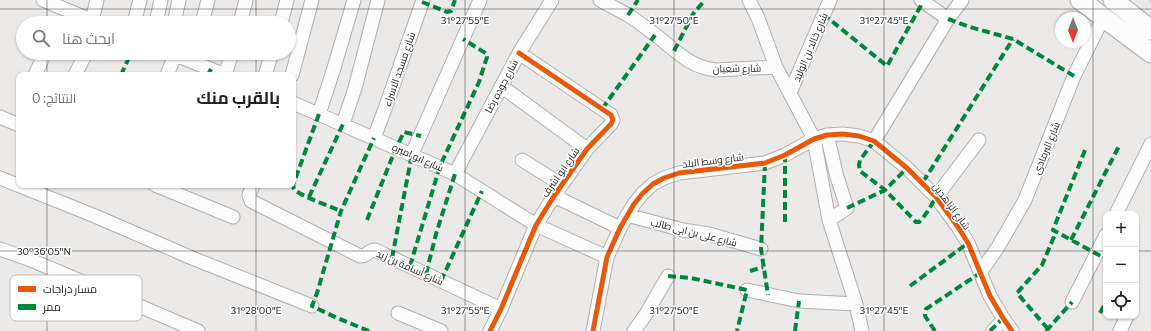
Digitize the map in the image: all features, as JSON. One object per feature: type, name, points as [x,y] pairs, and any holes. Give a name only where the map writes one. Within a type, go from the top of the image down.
[{"type":"highway","points":[[1080,0],[1151,53]]},
{"type":"highway","points":[[1113,0],[1151,30]]},
{"type":"street","points":[[43,0],[58,3],[83,16]]},
{"type":"street","points":[[96,16],[97,0]]},
{"type":"street","points":[[136,16],[140,0]]},
{"type":"street","points":[[158,16],[161,0]]},
{"type":"street","points":[[176,16],[179,0]]},
{"type":"street","points":[[204,16],[208,0]]},
{"type":"street","points":[[242,16],[246,0]]},
{"type":"street","points":[[283,16],[288,0]]},
{"type":"street","points":[[293,72],[312,0]]},
{"type":"street","points":[[319,114],[354,0]]},
{"type":"street","points":[[343,124],[355,88],[378,0]]},
{"type":"street","name":"شارع مسجد الاسراء","points":[[374,138],[423,0]]},
{"type":"street","points":[[412,154],[480,0]]},
{"type":"street","name":"شارع جوده رضا","points":[[455,174],[519,53],[552,0]]},
{"type":"street","name":"شارع شعبان","points":[[600,0],[628,15],[674,51],[696,65],[707,69],[716,70],[776,67]]},
{"type":"street","points":[[749,0],[758,18],[776,67],[814,139],[829,220],[856,304],[862,331]]},
{"type":"street","name":"شارع خالد بن الوليد","points":[[790,93],[830,0]]},
{"type":"street","points":[[874,141],[948,19],[962,0]]},
{"type":"street","points":[[923,1],[948,19]]},
{"type":"street","name":"شارع البرمادى","points":[[980,273],[998,247],[1025,200],[1074,76],[1103,18]]},
{"type":"street","name":"شارع ابو اشرف","points":[[495,329],[501,308],[536,225],[587,149],[612,122],[613,118],[611,115],[519,53]]},
{"type":"street","points":[[36,72],[42,60]]},
{"type":"street","points":[[76,72],[82,60]]},
{"type":"street","points":[[168,72],[171,60]]},
{"type":"street","points":[[199,60],[220,72]]},
{"type":"street","points":[[226,72],[230,60]]},
{"type":"street","points":[[266,72],[270,60]]},
{"type":"street","points":[[501,86],[587,149]]},
{"type":"street","name":"شارع ابو اميره","points":[[296,104],[455,174],[536,225],[607,257]]},
{"type":"street","points":[[0,117],[16,124]]},
{"type":"street","name":"شارع الزاهدين","points":[[814,139],[827,135],[843,134],[859,136],[874,141],[923,182],[951,217],[968,243],[990,296],[1012,331]]},
{"type":"street","points":[[827,135],[837,177],[847,208],[829,220]]},
{"type":"street","name":"شارع وسط البلد","points":[[596,329],[607,257],[627,215],[642,193],[653,184],[664,178],[679,173],[765,163],[785,155],[814,139]]},
{"type":"street","points":[[936,197],[979,140]]},
{"type":"street","points":[[1118,211],[1151,144]]},
{"type":"street","points":[[522,160],[558,191],[620,228]]},
{"type":"street","points":[[0,178],[16,184]]},
{"type":"street","points":[[25,188],[95,216],[192,258],[312,306]]},
{"type":"street","points":[[162,188],[233,217]]},
{"type":"street","name":"شارع أسامة بن زيد","points":[[252,188],[249,195],[251,201],[360,256],[366,256],[372,250],[375,250],[501,308]]},
{"type":"street","name":"شارع على بن ابى طالب","points":[[627,215],[683,230],[709,234],[761,249]]},
{"type":"street","points":[[1072,302],[1103,241]]},
{"type":"street","points":[[0,249],[66,275]]},
{"type":"street","points":[[634,331],[646,314],[668,276]]},
{"type":"street","points":[[747,290],[799,301],[856,304]]},
{"type":"street","points":[[142,307],[198,331]]},
{"type":"street","points":[[398,313],[441,331]]},
{"type":"street","points":[[993,331],[1004,319]]},
{"type":"street","points":[[1120,331],[1126,319]]},
{"type":"marked path","points":[[422,2],[447,12],[451,11],[455,0]]},
{"type":"marked path","points":[[628,15],[638,0]]},
{"type":"marked path","points":[[674,51],[693,14],[705,0]]},
{"type":"marked path","points":[[823,14],[887,66],[923,2]]},
{"type":"marked path","points":[[948,19],[1013,39],[1074,76]]},
{"type":"marked path","points":[[602,109],[655,35]]},
{"type":"marked path","points":[[410,266],[440,166],[479,82],[487,57],[487,54],[463,39]]},
{"type":"marked path","points":[[923,182],[1013,39]]},
{"type":"marked path","points":[[122,72],[128,60]]},
{"type":"marked path","points":[[296,177],[319,114]]},
{"type":"marked path","points":[[309,197],[343,124]]},
{"type":"marked path","points":[[367,220],[404,132],[421,136]]},
{"type":"marked path","points":[[369,331],[312,306],[341,211],[374,138]]},
{"type":"marked path","points":[[874,141],[860,160],[860,171],[885,190],[916,222],[919,222],[924,216],[936,197]]},
{"type":"marked path","points":[[1071,240],[1119,146]]},
{"type":"marked path","points":[[1085,150],[1053,230],[1103,257]]},
{"type":"marked path","points":[[392,258],[412,154]]},
{"type":"marked path","points":[[785,155],[785,222]]},
{"type":"marked path","points":[[765,163],[761,249],[768,295]]},
{"type":"marked path","points":[[847,208],[885,190],[907,168]]},
{"type":"marked path","points":[[426,274],[436,234],[455,174]]},
{"type":"marked path","points":[[294,188],[294,190],[318,202],[341,211]]},
{"type":"marked path","points":[[441,281],[482,191]]},
{"type":"marked path","points":[[1048,329],[1017,293],[1042,265],[1056,232]]},
{"type":"marked path","points":[[910,286],[968,243]]},
{"type":"marked path","points":[[750,271],[763,267]]},
{"type":"marked path","points":[[935,331],[925,316],[926,309],[980,273]]},
{"type":"marked path","points":[[668,276],[691,278],[747,290],[737,331]]},
{"type":"marked path","points":[[795,331],[799,301]]},
{"type":"marked path","points":[[1046,331],[1072,302]]},
{"type":"marked path","points":[[1100,313],[1103,308]]},
{"type":"marked path","points":[[990,331],[1003,318]]},
{"type":"cycle path","points":[[490,331],[501,309],[536,225],[554,196],[587,149],[613,120],[611,115],[519,53]]},
{"type":"cycle path","points":[[593,331],[607,257],[620,228],[634,204],[653,184],[664,178],[679,173],[765,163],[785,155],[814,139],[827,135],[843,134],[859,136],[874,141],[907,168],[936,197],[968,243],[990,296],[1012,331]]}]
